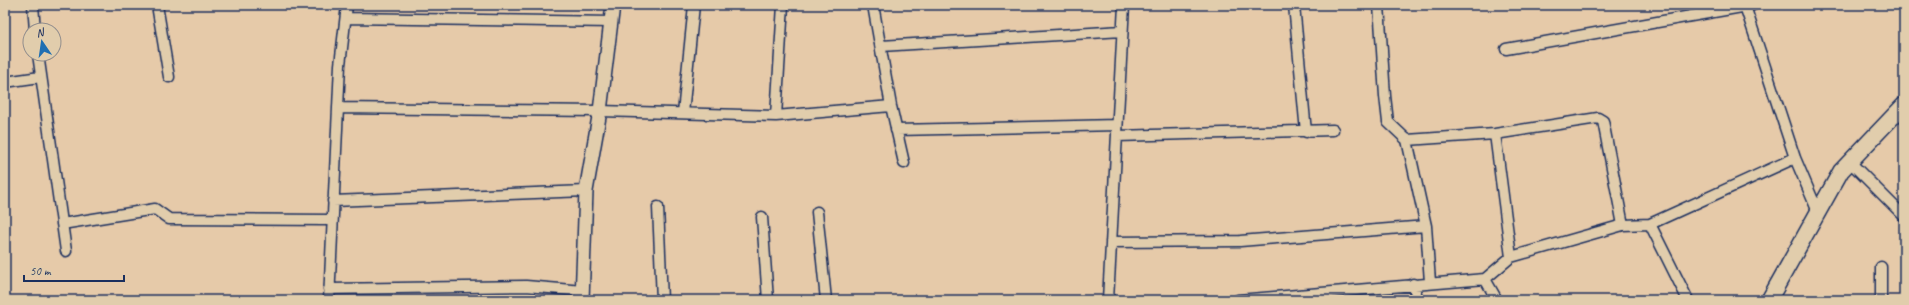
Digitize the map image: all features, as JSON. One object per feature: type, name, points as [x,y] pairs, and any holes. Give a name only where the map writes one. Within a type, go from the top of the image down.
[{"type":"main road","points":[[1772,298],[1841,171],[1904,105]]},
{"type":"street","points":[[33,5],[34,22]]},
{"type":"street","points":[[157,5],[169,77]]},
{"type":"street","points":[[329,300],[338,108],[347,5]]},
{"type":"street","points":[[329,289],[526,286],[582,295],[586,192],[600,111],[613,5]]},
{"type":"street","points":[[683,113],[694,5]]},
{"type":"street","points":[[776,116],[783,5]]},
{"type":"street","points":[[873,5],[891,106],[904,163]]},
{"type":"street","points":[[1108,300],[1124,5]]},
{"type":"street","points":[[1294,5],[1306,132]]},
{"type":"street","points":[[1379,5],[1388,122],[1407,140],[1426,226],[1430,282]]},
{"type":"street","points":[[1506,49],[1749,6],[1795,158],[1818,212]]},
{"type":"street","points":[[346,18],[611,22]]},
{"type":"street","points":[[881,46],[1122,31]]},
{"type":"street","points":[[39,62],[66,250]]},
{"type":"street","points":[[5,82],[40,77]]},
{"type":"street","points":[[338,108],[600,111],[776,116],[891,106]]},
{"type":"street","points":[[1407,140],[1494,134],[1598,118],[1603,121],[1624,225]]},
{"type":"street","points":[[896,130],[1118,125]]},
{"type":"street","points":[[1117,136],[1306,132],[1333,130]]},
{"type":"street","points":[[1494,134],[1511,257]]},
{"type":"street","points":[[1238,300],[1430,282],[1485,279],[1511,257],[1624,225],[1650,224],[1795,158]]},
{"type":"street","points":[[1850,162],[1904,216]]},
{"type":"street","points":[[333,200],[586,192]]},
{"type":"street","points":[[658,207],[662,300]]},
{"type":"street","points":[[62,224],[155,209],[169,219],[332,220]]},
{"type":"street","points":[[817,212],[826,300]]},
{"type":"street","points":[[762,217],[768,300]]},
{"type":"street","points":[[1650,224],[1688,300]]},
{"type":"street","points":[[1111,242],[1240,241],[1426,226]]},
{"type":"street","points":[[1881,267],[1881,300]]},
{"type":"street","points":[[1485,279],[1497,300]]},
{"type":"street","points":[[1413,284],[1418,300]]}]
